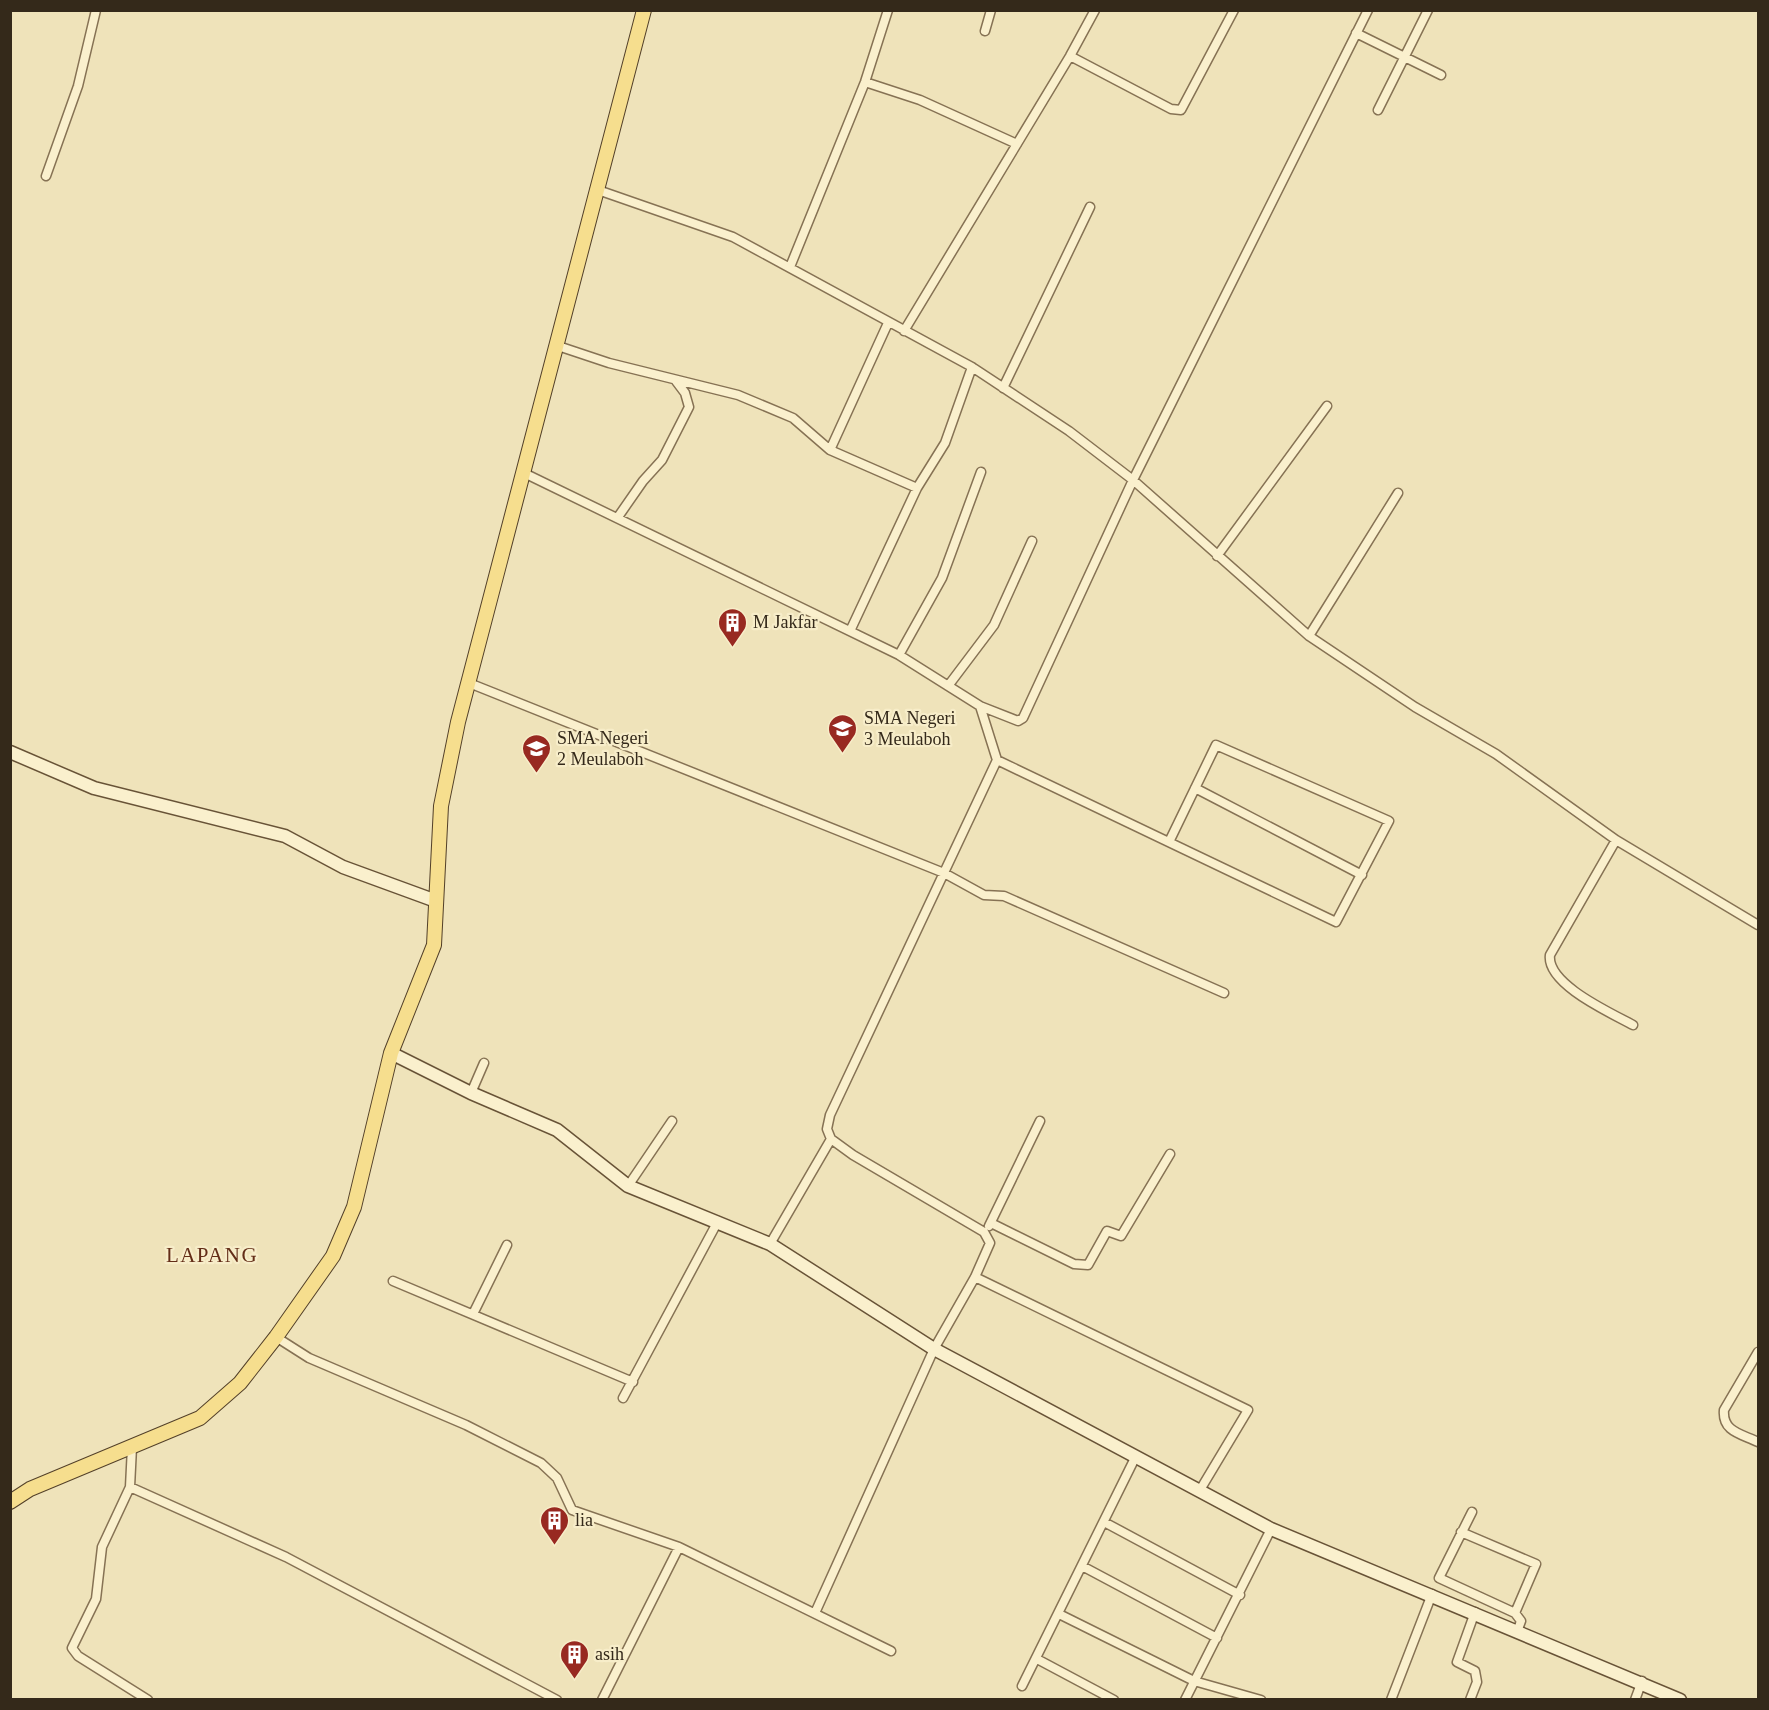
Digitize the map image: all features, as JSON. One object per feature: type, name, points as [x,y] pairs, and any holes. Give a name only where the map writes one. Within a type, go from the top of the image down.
[{"type":"main road","points":[[10,1502],[30,1489],[200,1418],[240,1383],[276,1337],[333,1256],[349,1221],[391,1053],[431,958],[434,945],[441,806],[458,722],[524,473],[595,189],[644,10]]},
{"type":"street","points":[[46,176],[78,86],[96,10]]},
{"type":"street","points":[[790,267],[866,82],[888,10]]},
{"type":"street","points":[[985,31],[991,10]]},
{"type":"street","points":[[904,331],[1070,56],[1095,10]]},
{"type":"street","points":[[1070,56],[1171,109],[1181,110],[1234,10]]},
{"type":"street","points":[[524,473],[851,629],[899,655],[980,706],[1018,721],[1023,718],[1133,480],[1239,273],[1368,10]]},
{"type":"street","points":[[1378,110],[1428,10]]},
{"type":"street","points":[[1356,33],[1441,75]]},
{"type":"street","points":[[866,82],[920,100],[1017,144]]},
{"type":"street","points":[[595,189],[733,237],[972,367],[1068,431],[1133,480],[1309,636],[1415,707],[1496,754],[1616,840],[1758,925]]},
{"type":"street","points":[[1003,388],[1090,207]]},
{"type":"street","points":[[830,450],[888,323]]},
{"type":"street","points":[[555,345],[675,380],[738,395],[793,418],[830,450],[918,488]]},
{"type":"street","points":[[851,629],[918,488],[945,442],[972,367]]},
{"type":"street","points":[[618,517],[643,481],[662,460],[689,407],[686,393],[675,380]]},
{"type":"street","points":[[1217,556],[1327,406]]},
{"type":"street","points":[[899,655],[942,578],[981,471]]},
{"type":"street","points":[[1309,636],[1398,493]]},
{"type":"street","points":[[948,686],[994,625],[1032,541]]},
{"type":"street","points":[[469,683],[944,873],[984,895],[1004,896],[1224,993]]},
{"type":"street","points":[[815,1613],[934,1349],[975,1276],[990,1243],[984,1232],[853,1155],[831,1139],[827,1129],[830,1115],[997,760],[980,706]]},
{"type":"street","points":[[997,760],[1336,922],[1389,821],[1216,745],[1169,842]]},
{"type":"street","points":[[10,752],[87,786],[285,836],[343,867],[436,901]]},
{"type":"street","points":[[1195,788],[1362,875]]},
{"type":"street","points":[[1616,840],[1550,955],[1549,961],[1556,974],[1570,988],[1633,1025]]},
{"type":"street","points":[[391,1053],[471,1094],[557,1130],[628,1186],[770,1244],[934,1349],[1272,1529],[1475,1612],[1517,1632],[1642,1681],[1680,1700]]},
{"type":"street","points":[[471,1094],[484,1063]]},
{"type":"street","points":[[628,1186],[672,1121]]},
{"type":"street","points":[[984,1232],[991,1223],[1040,1121]]},
{"type":"street","points":[[770,1244],[831,1139]]},
{"type":"street","points":[[991,1223],[1074,1263],[1088,1265],[1107,1231],[1121,1236],[1170,1154]]},
{"type":"street","points":[[623,1398],[718,1221]]},
{"type":"street","points":[[473,1314],[507,1245]]},
{"type":"street","points":[[975,1276],[1248,1410],[1200,1490]]},
{"type":"street","points":[[393,1281],[633,1382]]},
{"type":"street","points":[[276,1337],[309,1358],[466,1425],[541,1463],[557,1478],[572,1510],[679,1546],[891,1651]]},
{"type":"street","points":[[1758,1352],[1724,1410],[1723,1419],[1728,1428],[1758,1442]]},
{"type":"street","points":[[132,1447],[130,1487],[102,1546],[96,1599],[72,1648],[78,1656],[148,1700]]},
{"type":"street","points":[[1022,1686],[1136,1458]]},
{"type":"street","points":[[130,1487],[286,1557],[556,1700]]},
{"type":"street","points":[[1472,1512],[1439,1578],[1515,1613],[1521,1621],[1517,1632]]},
{"type":"street","points":[[1104,1522],[1240,1595]]},
{"type":"street","points":[[1185,1700],[1272,1529]]},
{"type":"street","points":[[1461,1532],[1536,1564],[1515,1613]]},
{"type":"street","points":[[602,1700],[679,1546]]},
{"type":"street","points":[[1082,1566],[1217,1638]]},
{"type":"street","points":[[1391,1700],[1432,1594]]},
{"type":"street","points":[[1470,1700],[1477,1682],[1475,1671],[1457,1662],[1475,1612]]},
{"type":"street","points":[[1059,1614],[1194,1681],[1261,1700]]},
{"type":"street","points":[[1037,1659],[1114,1700]]},
{"type":"street","points":[[1635,1700],[1642,1681]]},
{"type":"place","name":"M Jakfar","points":[[732,648]]},
{"type":"place","name":"SMA Negeri 3 Meulaboh","points":[[843,754]]},
{"type":"place","name":"SMA Negeri 2 Meulaboh","points":[[536,774]]},
{"type":"place","name":"lia","points":[[554,1546]]},
{"type":"place","name":"asih","points":[[574,1680]]},
{"type":"district","name":"LAPANG","points":[[212,1255]]}]
